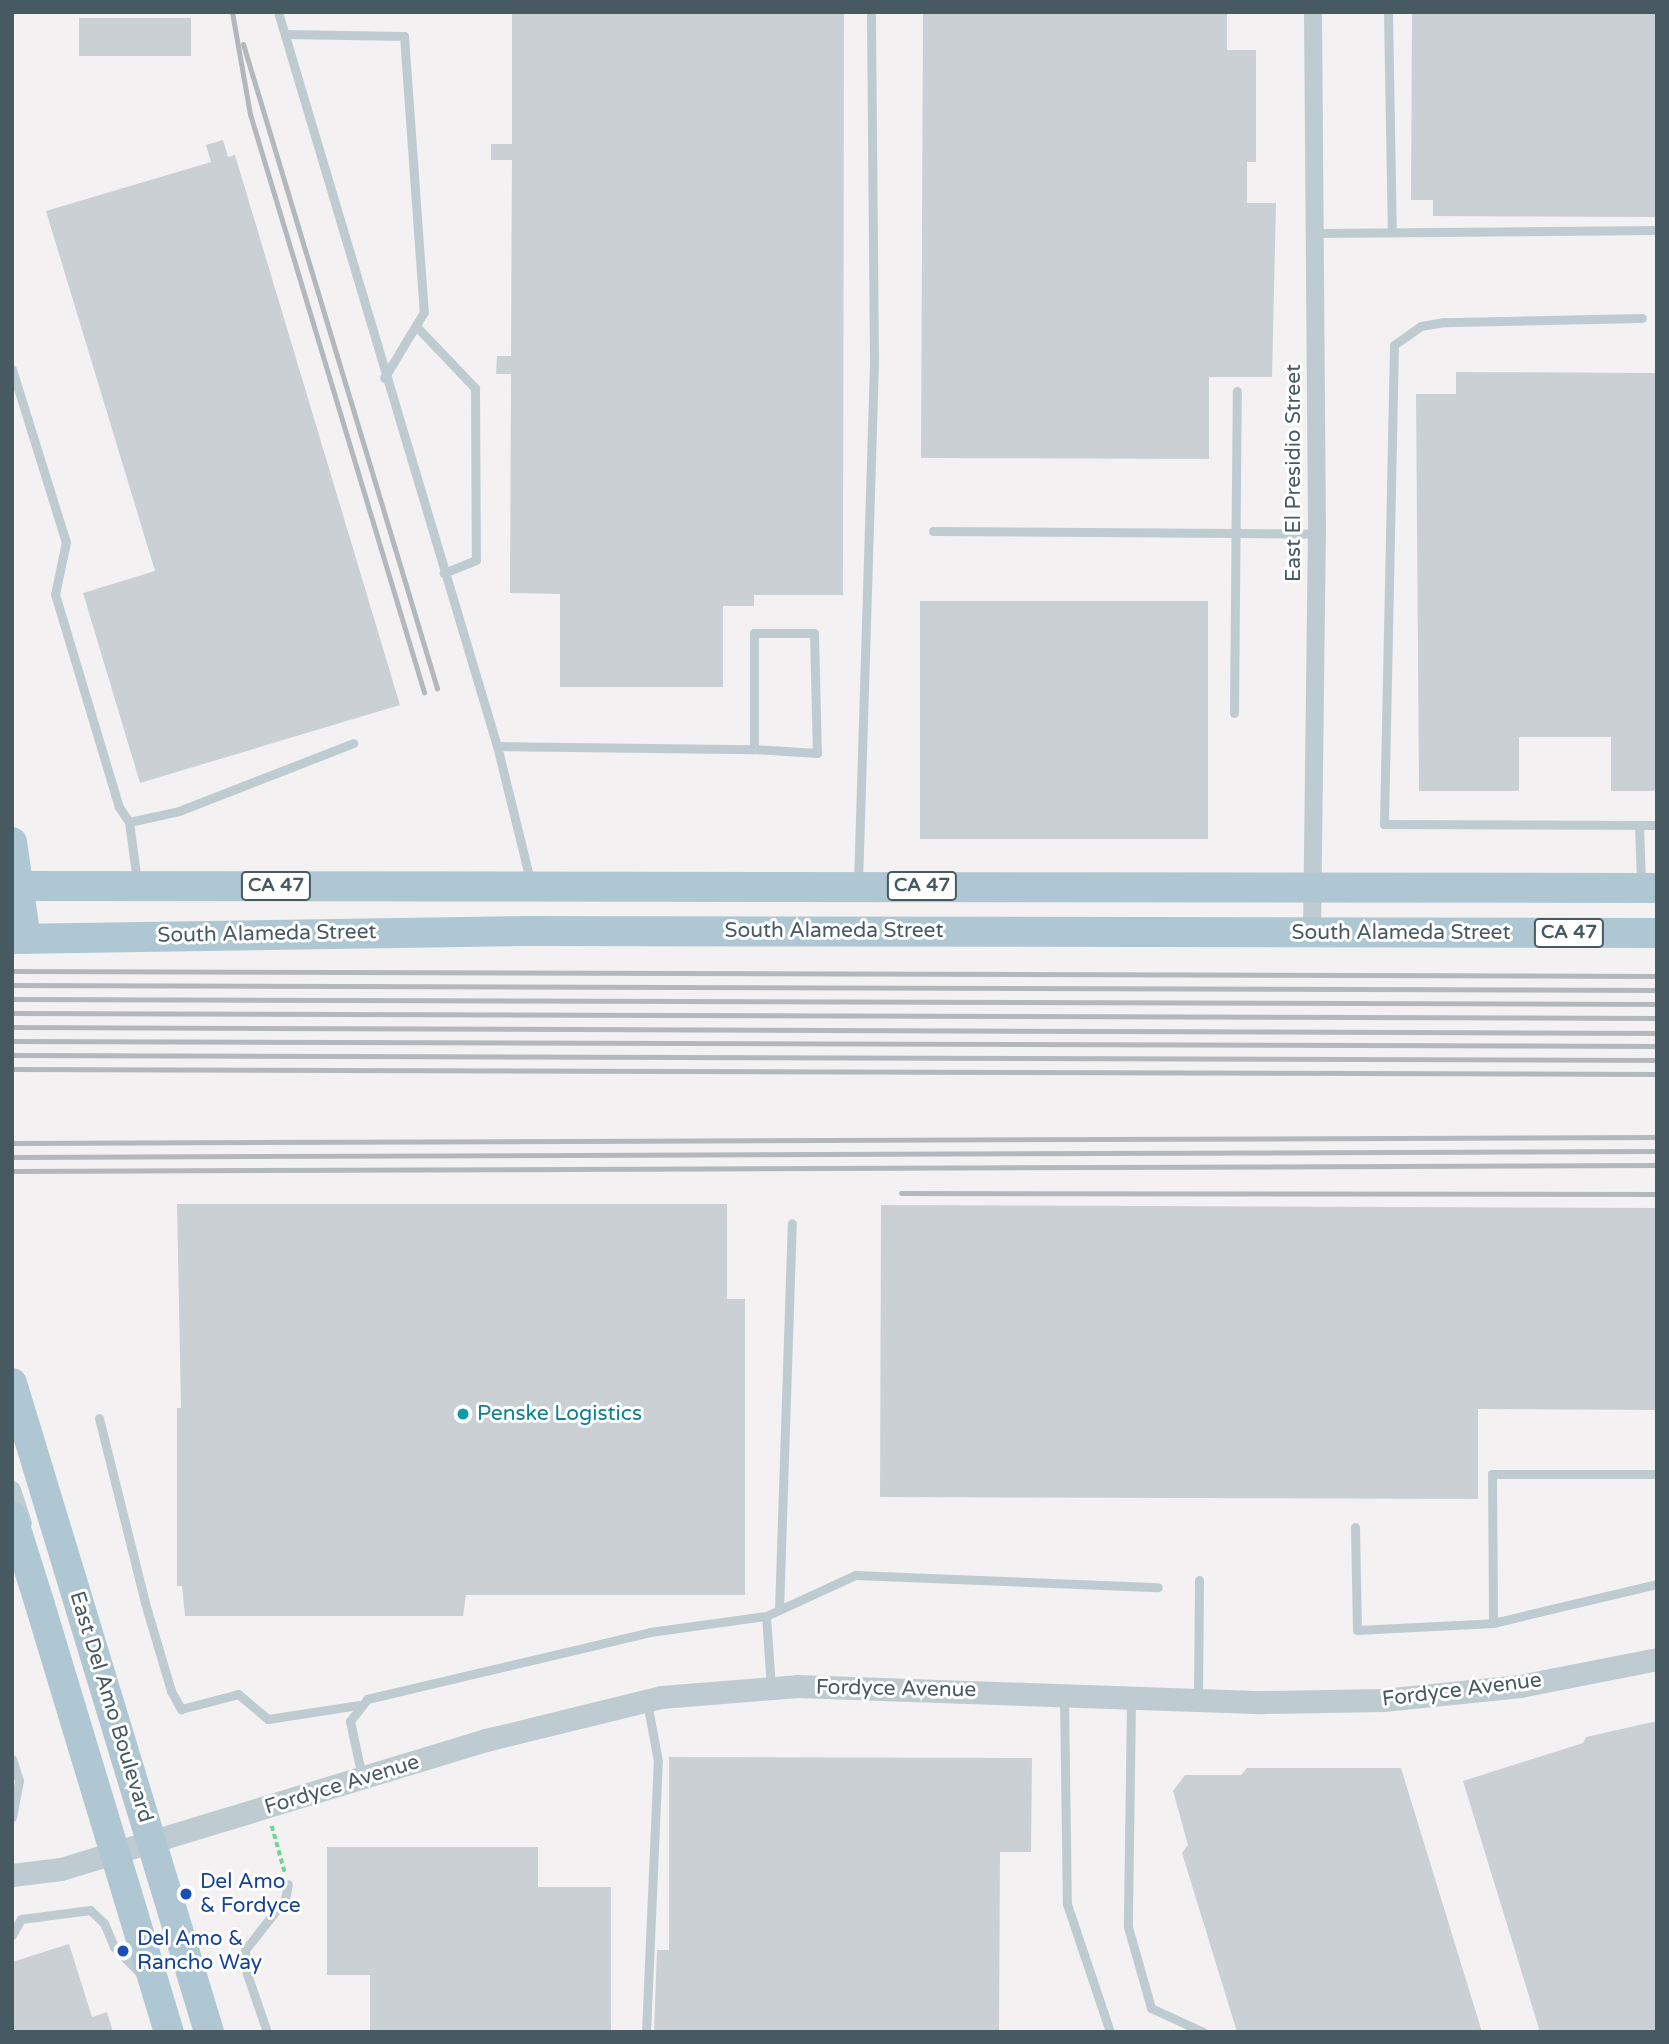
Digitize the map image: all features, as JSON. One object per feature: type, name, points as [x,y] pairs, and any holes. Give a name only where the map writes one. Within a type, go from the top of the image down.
[{"type":"main road","points":[[12,842],[19,939]]},
{"type":"main road","points":[[528,930],[531,885]]},
{"type":"main road","name":"CA 47","points":[[16,886],[1649,888]]},
{"type":"main road","points":[[1649,888],[1649,933]]},
{"type":"main road","name":"South Alameda Street","points":[[19,939],[528,930],[1649,933]]},
{"type":"main road","name":"East Del Amo Boulevard","points":[[12,1383],[209,2032]]},
{"type":"main road","name":"East Del Amo Boulevard","points":[[12,1516],[169,2032]]},
{"type":"street","name":"East El Presidio Street","points":[[1312,934],[1317,534],[1317,233],[1313,12]]},
{"type":"street","points":[[12,1490],[24,1526],[12,1548]]},
{"type":"street","name":"Fordyce Avenue","points":[[12,1875],[61,1869],[587,1712],[646,1700],[771,1688],[1198,1699],[1383,1700],[1447,1696],[1657,1659]]},
{"type":"lane","points":[[278,12],[384,378],[497,746],[531,885]]},
{"type":"lane","points":[[858,886],[874,363],[871,12]]},
{"type":"lane","points":[[1388,12],[1392,230]]},
{"type":"lane","points":[[285,34],[404,36],[424,312],[384,378]]},
{"type":"lane","points":[[1317,233],[1392,230],[1657,230]]},
{"type":"lane","points":[[1642,318],[1444,322],[1421,326],[1394,345],[1384,824],[1657,825]]},
{"type":"lane","points":[[416,326],[475,388],[476,560],[444,573]]},
{"type":"lane","points":[[12,369],[66,542],[55,594],[119,807],[129,822],[138,886]]},
{"type":"lane","points":[[1234,713],[1233,534],[1237,391]]},
{"type":"lane","points":[[933,531],[1317,534]]},
{"type":"lane","points":[[497,746],[754,749],[817,753],[814,633],[754,633],[754,749]]},
{"type":"lane","points":[[129,822],[179,811],[353,743]]},
{"type":"lane","points":[[1639,825],[1649,888]]},
{"type":"lane","points":[[779,1610],[792,1223]]},
{"type":"lane","points":[[99,1418],[145,1604],[171,1692],[181,1709],[238,1694],[268,1718],[358,1705],[377,1695],[650,1632],[766,1616],[855,1575],[1158,1587]]},
{"type":"lane","points":[[1493,1623],[1492,1474],[1657,1474]]},
{"type":"lane","points":[[1355,1527],[1357,1630],[1493,1623],[1657,1584]]},
{"type":"lane","points":[[1198,1699],[1199,1580]]},
{"type":"lane","points":[[766,1616],[771,1688]]},
{"type":"lane","points":[[1064,1694],[1067,1904],[1110,2032]]},
{"type":"lane","points":[[1131,1697],[1128,1927],[1151,2008],[1203,2032]]},
{"type":"lane","points":[[646,1700],[658,1761],[646,2032]]},
{"type":"lane","points":[[358,1705],[350,1721],[362,1778]]},
{"type":"lane","points":[[12,1759],[19,1781],[12,1817]]},
{"type":"lane","points":[[267,2032],[247,1975],[245,1950],[285,1899],[288,1884]]},
{"type":"lane","points":[[12,1935],[21,1919],[90,1910],[104,1923],[114,1947],[156,1989]]},
{"type":"path","points":[[267,1807],[288,1884]]},
{"type":"building","points":[[512,12],[844,12],[843,595],[754,595],[754,606],[723,606],[723,687],[560,687],[560,594],[510,593],[511,374],[496,374],[497,356],[511,356],[512,160],[491,160],[491,144],[512,144]]},
{"type":"building","points":[[923,12],[1227,12],[1227,50],[1256,50],[1256,162],[1247,162],[1247,203],[1276,203],[1272,377],[1209,377],[1209,459],[921,458]]},
{"type":"building","points":[[1412,12],[1657,12],[1657,217],[1433,216],[1433,200],[1411,200]]},
{"type":"building","points":[[79,18],[191,18],[191,56],[79,56]]},
{"type":"building","points":[[223,140],[228,157],[235,155],[400,705],[140,783],[83,593],[155,571],[46,211],[211,162],[206,145]]},
{"type":"building","points":[[1456,372],[1657,373],[1657,791],[1611,791],[1611,737],[1519,737],[1519,791],[1419,791],[1416,394],[1456,394]]},
{"type":"building","points":[[920,601],[1208,601],[1208,839],[920,839]]},
{"type":"building","name":"Penske Logistics","points":[[177,1204],[727,1204],[727,1299],[745,1299],[745,1595],[466,1595],[463,1616],[185,1616],[182,1586],[177,1586],[177,1408],[181,1408]]},
{"type":"building","points":[[881,1205],[1657,1208],[1657,1410],[1478,1409],[1478,1499],[880,1497]]},
{"type":"building","points":[[1657,1721],[1657,2032],[1540,2032],[1463,1781],[1583,1743],[1586,1737]]},
{"type":"building","points":[[669,1757],[1032,1758],[1031,1852],[1000,1852],[999,2032],[654,2032],[657,1950],[669,1950]]},
{"type":"building","points":[[1247,1768],[1401,1768],[1482,2032],[1237,2032],[1182,1853],[1188,1845],[1173,1791],[1185,1775],[1241,1775]]},
{"type":"building","points":[[327,1847],[538,1847],[538,1887],[611,1887],[611,2032],[370,2032],[370,1975],[327,1975]]},
{"type":"building","points":[[69,1944],[92,2017],[107,2012],[113,2032],[12,2032],[12,1962]]},
{"type":"railway","points":[[232,12],[250,114],[424,692]]},
{"type":"railway","points":[[243,44],[437,688]]},
{"type":"railway","points":[[12,971],[1657,976]]},
{"type":"railway","points":[[12,985],[1657,990]]},
{"type":"railway","points":[[12,999],[1657,1004]]},
{"type":"railway","points":[[12,1013],[1657,1018]]},
{"type":"railway","points":[[12,1027],[1657,1033]]},
{"type":"railway","points":[[12,1041],[1657,1046]]},
{"type":"railway","points":[[12,1055],[1657,1060]]},
{"type":"railway","points":[[12,1069],[1657,1074]]},
{"type":"railway","points":[[12,1143],[1657,1137]]},
{"type":"railway","points":[[12,1157],[1657,1151]]},
{"type":"railway","points":[[12,1171],[1657,1165]]},
{"type":"railway","points":[[901,1193],[1657,1194]]},
{"type":"place","name":"Penske Logistics","points":[[463,1414]]},
{"type":"place","name":"Del Amo & Fordyce","points":[[186,1894]]},
{"type":"place","name":"Del Amo & Rancho Way","points":[[123,1951]]}]
